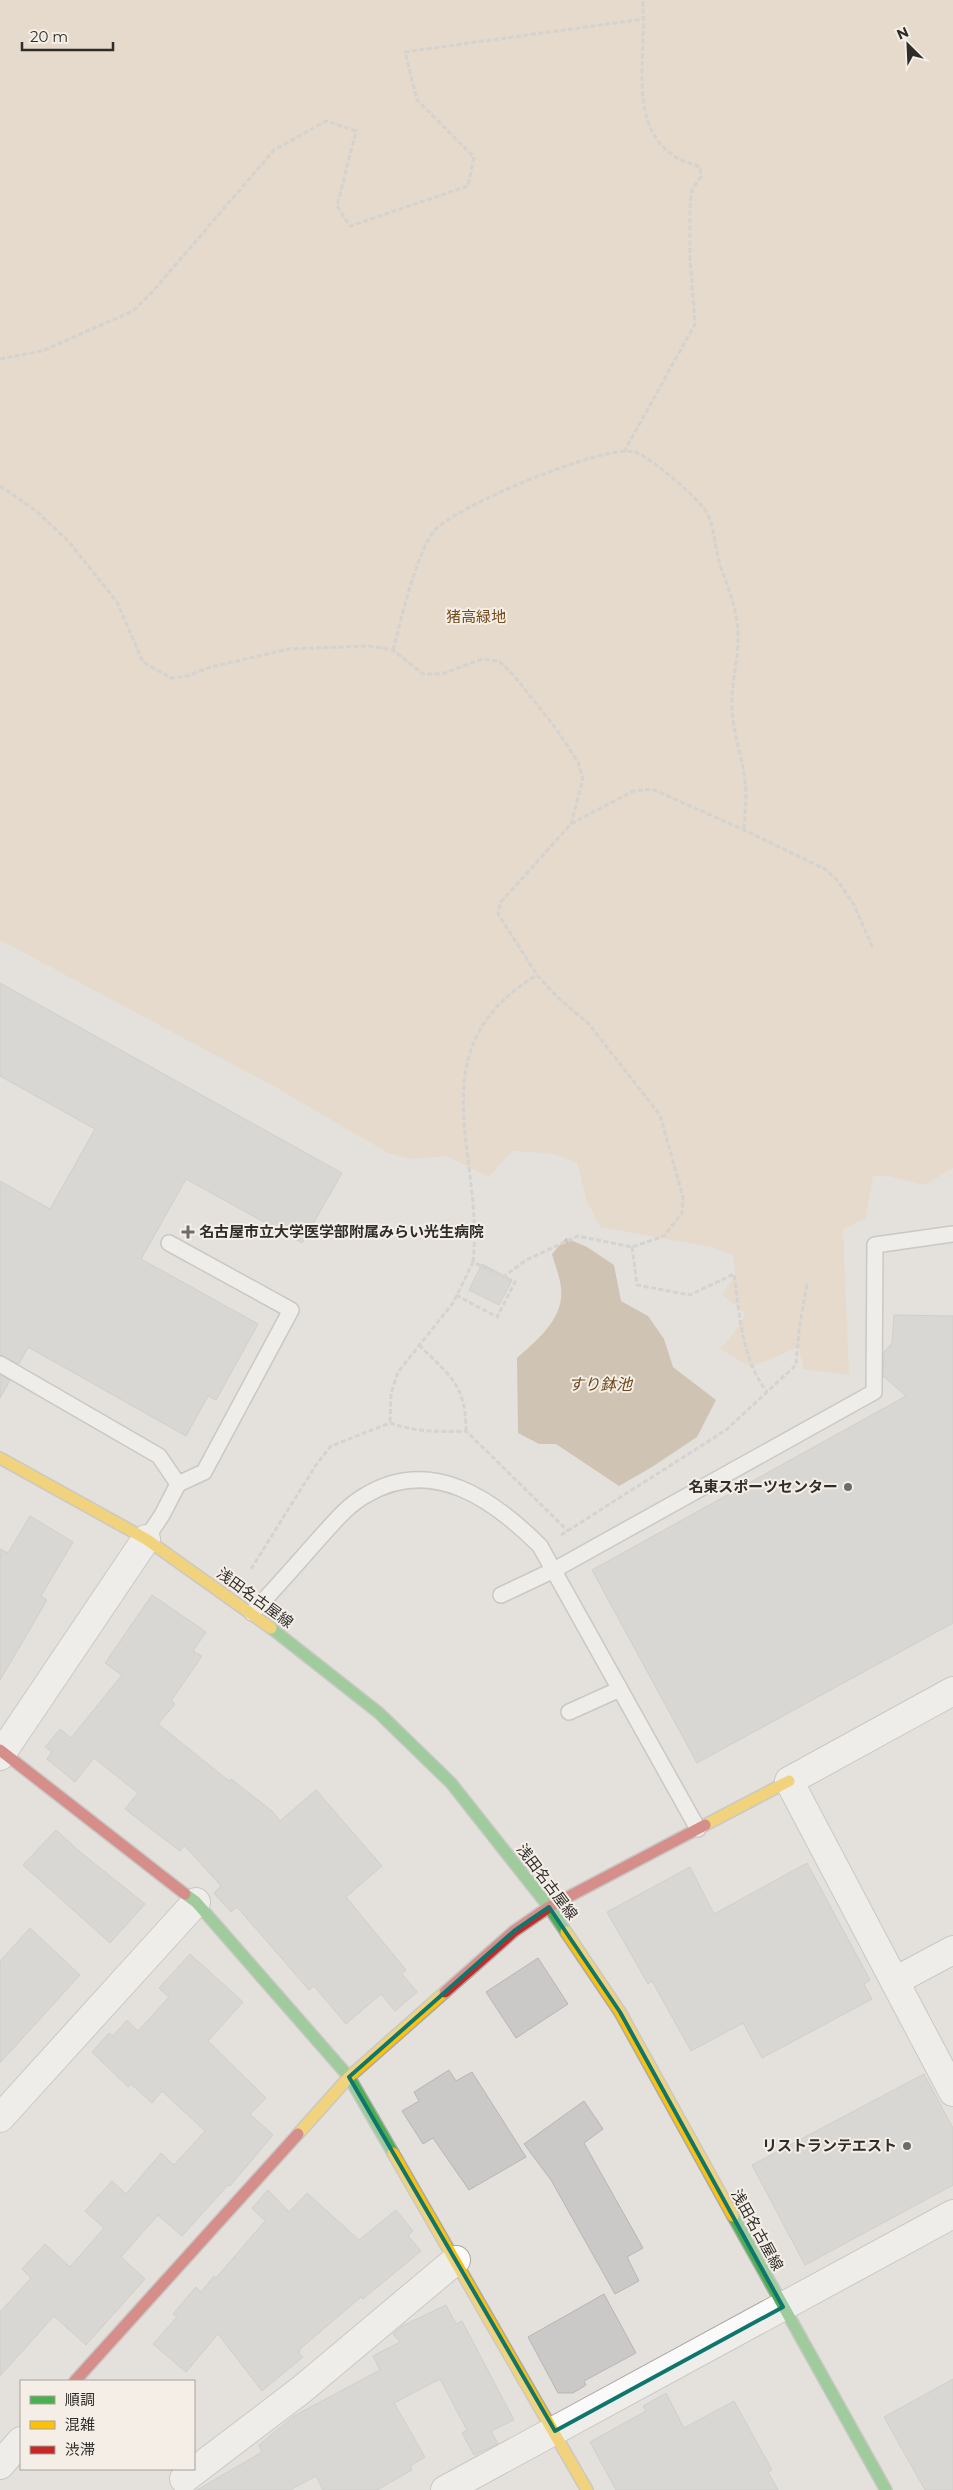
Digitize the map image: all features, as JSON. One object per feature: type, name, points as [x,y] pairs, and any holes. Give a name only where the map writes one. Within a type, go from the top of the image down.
[{"type":"street","name":"浅田名古屋線","points":[[0,1458],[146,1539],[252,1613],[380,1713],[450,1783],[549,1907],[620,2012],[886,2490]]},
{"type":"street","points":[[146,1539],[1,1752],[196,1902],[349,2077],[556,2432],[587,2490]]},
{"type":"street","points":[[82,2379],[349,2077],[514,1931],[549,1907],[789,1781],[953,1691]]},
{"type":"street","points":[[789,1781],[953,2092]]},
{"type":"street","points":[[0,2118],[196,1902]]},
{"type":"street","points":[[895,1981],[953,1950]]},
{"type":"street","points":[[445,2490],[556,2432],[953,2214]]},
{"type":"street","points":[[195,2470],[301,2390],[456,2260]]},
{"type":"street","points":[[0,2465],[20,2442]]},
{"type":"street","points":[[183,2479],[195,2470]]},
{"type":"lane","points":[[501,1595],[554,1570],[874,1392],[875,1245],[953,1234]]},
{"type":"lane","points":[[146,1539],[162,1515],[178,1484],[204,1472],[291,1310],[169,1243]]},
{"type":"lane","points":[[0,1364],[159,1456],[178,1484]]},
{"type":"lane","points":[[252,1613],[340,1515],[365,1495],[400,1481],[436,1479],[473,1493],[519,1525],[540,1546],[698,1829]]},
{"type":"lane","points":[[569,1712],[620,1689]]},
{"type":"path","points":[[624,452],[695,324],[690,258],[690,207],[692,188],[701,177],[700,167],[678,158],[652,132],[648,123],[641,81],[643,0]]},
{"type":"path","points":[[0,359],[42,351],[132,312],[153,291],[274,150],[326,121],[356,131],[337,206],[350,226],[468,186],[474,157],[417,100],[405,52],[643,19]]},
{"type":"path","points":[[393,650],[424,548],[442,522],[523,482],[581,459],[634,451],[661,467],[707,512],[720,565],[730,589],[737,618],[738,644],[731,683],[734,738],[745,780],[744,830]]},
{"type":"path","points":[[0,486],[35,510],[69,542],[116,602],[143,662],[171,678],[187,676],[227,662],[289,648],[369,646],[393,650],[423,674],[442,674],[482,659],[498,661],[516,678],[557,730],[578,762],[583,779],[571,824]]},
{"type":"path","points":[[503,1277],[526,1260],[578,1236],[632,1247],[664,1236],[682,1213],[683,1197],[660,1115],[588,1023],[557,997],[537,975],[498,914],[500,903],[571,824],[633,791],[652,789],[825,869],[837,880],[854,905],[873,948]]},
{"type":"path","points":[[390,1423],[391,1393],[398,1372],[456,1295],[473,1262],[475,1244],[462,1090],[466,1065],[473,1045],[500,1003],[516,988],[537,975]]},
{"type":"path","points":[[632,1247],[637,1285],[690,1295],[734,1274],[748,1359],[758,1380],[767,1392]]},
{"type":"path","points":[[456,1295],[498,1317],[515,1282],[473,1262]]},
{"type":"path","points":[[540,1546],[568,1531],[726,1430],[796,1364],[799,1330],[807,1284]]},
{"type":"path","points":[[418,1345],[454,1380],[466,1408],[466,1431]]},
{"type":"highlighted area","points":[[549,1907],[620,2012],[783,2307],[555,2431],[349,2077],[514,1931]]},
{"type":"green space","name":"猪高緑地","points":[[0,0],[953,0],[953,1168],[925,1185],[887,1176],[873,1176],[866,1218],[843,1229],[849,1375],[803,1369],[799,1347],[751,1367],[720,1349],[737,1329],[745,1314],[722,1294],[735,1276],[733,1255],[712,1247],[600,1227],[587,1201],[577,1162],[549,1153],[512,1151],[489,1177],[446,1156],[411,1159],[388,1153],[277,1088],[0,940]]},
{"type":"water","name":"すり鉢池","points":[[566,1238],[587,1247],[614,1265],[621,1301],[648,1316],[664,1339],[673,1367],[716,1400],[697,1437],[619,1486],[556,1444],[539,1444],[518,1433],[517,1358],[548,1328],[554,1319],[561,1299],[561,1288],[552,1254]]},
{"type":"building","points":[[0,983],[342,1173],[302,1243],[186,1179],[141,1259],[258,1324],[216,1400],[208,1396],[186,1436],[28,1347],[19,1364],[0,1355],[0,1181],[50,1209],[95,1129],[0,1076]]},
{"type":"building","points":[[482,1264],[512,1280],[499,1305],[469,1290]]},
{"type":"building","name":"名東スポーツセンター","points":[[894,1315],[953,1316],[953,1623],[697,1763],[592,1570],[906,1396],[883,1376],[884,1352],[892,1343]]},
{"type":"building","points":[[0,1375],[10,1380],[0,1398]]},
{"type":"building","points":[[30,1516],[73,1542],[41,1596],[47,1600],[0,1680],[0,1549],[8,1553]]},
{"type":"building","points":[[152,1595],[206,1632],[193,1651],[202,1656],[171,1701],[175,1704],[158,1724],[229,1781],[231,1779],[272,1811],[280,1821],[316,1790],[382,1866],[346,1897],[406,1970],[402,1974],[417,1992],[395,2011],[381,1994],[346,2024],[314,1986],[309,1990],[237,1907],[231,1912],[214,1893],[221,1886],[184,1845],[180,1851],[125,1809],[138,1793],[94,1758],[75,1782],[47,1759],[52,1752],[45,1747],[60,1729],[71,1738],[122,1675],[105,1663]]},
{"type":"building","points":[[56,1830],[80,1852],[145,1904],[110,1943],[23,1865]]},
{"type":"building","points":[[807,1863],[870,1980],[864,1984],[872,1999],[762,2058],[743,2023],[691,2051],[652,1981],[648,1984],[607,1912],[690,1867],[714,1914]]},
{"type":"building","points":[[30,1928],[80,1975],[0,2063],[0,1961]]},
{"type":"building","points":[[190,1954],[243,2002],[208,2041],[266,2098],[250,2114],[273,2135],[230,2186],[228,2185],[182,2236],[158,2215],[121,2257],[145,2279],[86,2345],[54,2316],[0,2376],[0,2312],[31,2278],[22,2269],[45,2244],[70,2267],[104,2228],[85,2211],[112,2181],[126,2194],[161,2153],[174,2165],[205,2131],[162,2091],[152,2103],[131,2084],[128,2087],[92,2052],[109,2033],[113,2036],[127,2020],[138,2031],[169,1997],[159,1988]]},
{"type":"building","points":[[538,1958],[568,2004],[516,2038],[486,1992]]},
{"type":"building","points":[[449,2070],[456,2081],[472,2072],[526,2157],[469,2190],[433,2138],[423,2144],[402,2111],[419,2101],[414,2092]]},
{"type":"building","points":[[924,2074],[953,2128],[953,2185],[805,2265],[752,2165]]},
{"type":"building","points":[[584,2101],[603,2129],[584,2143],[643,2248],[627,2257],[639,2281],[615,2294],[551,2180],[524,2144]]},
{"type":"building","points":[[268,2190],[289,2212],[307,2193],[359,2240],[396,2210],[413,2231],[408,2236],[421,2251],[363,2299],[361,2297],[300,2349],[299,2353],[303,2357],[262,2391],[218,2334],[186,2372],[153,2344],[177,2317],[173,2314],[196,2287],[201,2292],[214,2276],[216,2278],[265,2221],[252,2208]]},
{"type":"building","points":[[604,2294],[636,2353],[584,2381],[586,2385],[573,2393],[558,2393],[528,2337]]},
{"type":"building","points":[[446,2305],[456,2324],[462,2321],[514,2420],[491,2431],[498,2444],[474,2455],[462,2433],[467,2430],[440,2379],[394,2403],[425,2457],[410,2466],[412,2470],[377,2490],[323,2490],[316,2476],[290,2490],[197,2490],[262,2452],[259,2445],[294,2416],[380,2370],[373,2356],[400,2342],[393,2334],[402,2326]]},
{"type":"building","points":[[953,2379],[953,2490],[925,2490],[884,2417]]},
{"type":"building","points":[[666,2393],[684,2428],[734,2401],[772,2470],[768,2472],[778,2490],[616,2490],[590,2442],[646,2411],[643,2406]]},
{"type":"traffic: fast","points":[[271,1628],[379,1713],[451,1783],[549,1907],[566,1932]]},
{"type":"traffic: fast","points":[[185,1894],[196,1902],[349,2077],[393,2153]]},
{"type":"traffic: fast","points":[[733,2216],[886,2490]]},
{"type":"traffic: slow","points":[[0,1458],[146,1539],[271,1628]]},
{"type":"traffic: slow","points":[[705,1825],[789,1781]]},
{"type":"traffic: slow","points":[[566,1932],[620,2012],[733,2216]]},
{"type":"traffic: slow","points":[[298,2134],[349,2077],[445,1992]]},
{"type":"traffic: slow","points":[[393,2153],[587,2490]]},
{"type":"traffic: jam","points":[[0,1750],[185,1894]]},
{"type":"traffic: jam","points":[[445,1992],[514,1931],[549,1907],[705,1825]]},
{"type":"traffic: jam","points":[[76,2380],[298,2134]]},
{"type":"place","name":"名古屋市立大学医学部附属みらい光生病院","points":[[188,1232]]},
{"type":"place","name":"名東スポーツセンター","points":[[848,1487]]},
{"type":"place","name":"リストランテエスト","points":[[907,2146]]}]
